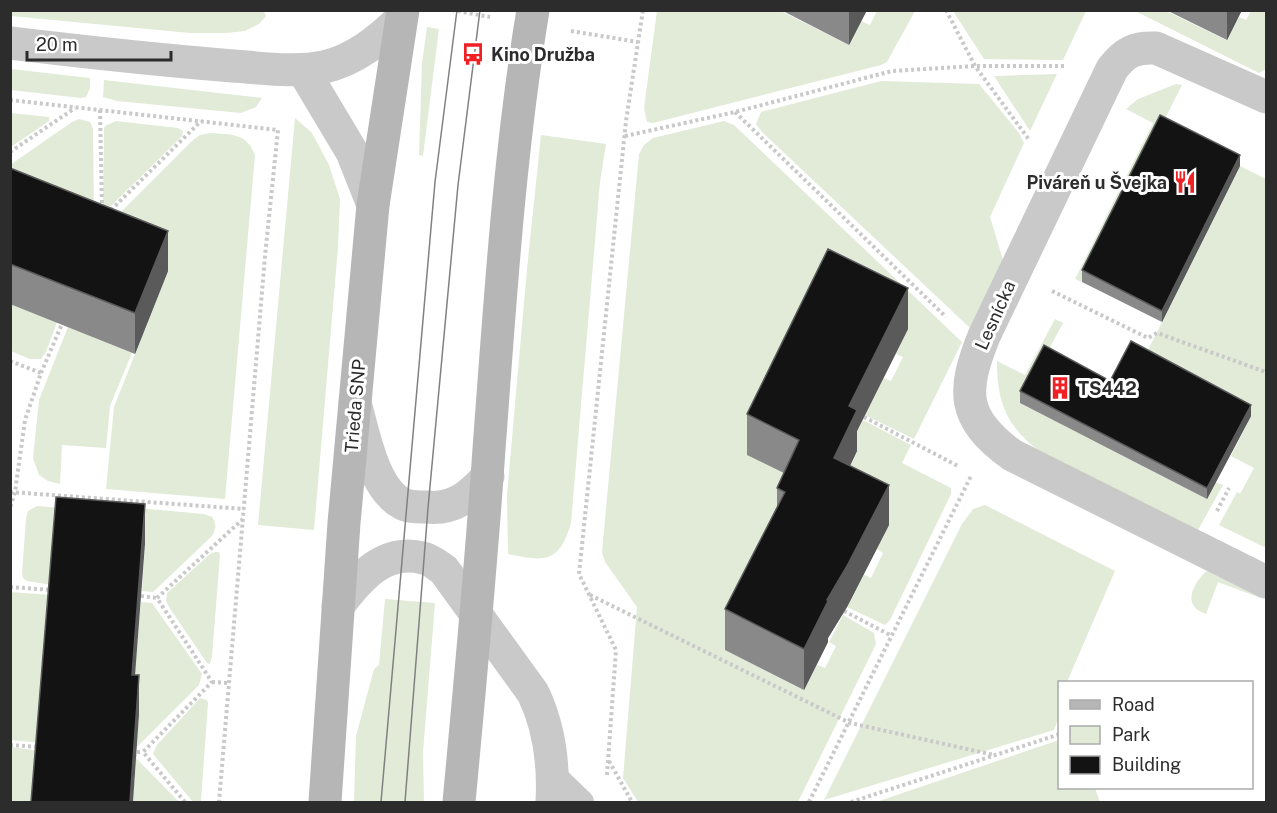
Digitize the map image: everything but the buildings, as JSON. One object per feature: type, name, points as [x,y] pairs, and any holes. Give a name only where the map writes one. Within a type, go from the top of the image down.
[{"type":"street","points":[[459,802],[477,614],[504,251],[525,60],[533,10]]},
{"type":"street","points":[[10,43],[207,64],[303,70],[327,66],[354,56],[378,40],[402,15]]},
{"type":"street","name":"Trieda SNP","points":[[325,802],[338,606],[373,205],[402,15]]},
{"type":"street","name":"Lesnícka","points":[[1266,97],[1156,48],[1142,47],[1119,59],[1061,173],[979,349],[969,400],[975,418],[993,442],[1012,455],[1266,582]]},
{"type":"street","points":[[303,70],[352,152],[373,205]]},
{"type":"street","points":[[355,403],[378,480],[387,493],[406,505],[441,508],[452,505],[473,492],[488,476]]},
{"type":"street","points":[[338,606],[357,580],[376,565],[401,556],[425,558],[444,570],[533,693],[543,712],[548,732],[553,789]]},
{"type":"lane","points":[[553,789],[582,802]]},
{"type":"path","points":[[606,781],[616,650],[579,574],[624,136],[643,10]]},
{"type":"path","points":[[946,10],[975,66],[1027,138],[1061,173]]},
{"type":"path","points":[[624,136],[735,112],[892,71],[975,66],[1060,66],[1112,69]]},
{"type":"path","points":[[10,100],[278,130],[265,256],[219,802]]},
{"type":"path","points":[[10,152],[76,108]]},
{"type":"path","points":[[100,110],[102,219]]},
{"type":"path","points":[[735,112],[979,349]]},
{"type":"path","points":[[110,211],[201,121]]},
{"type":"path","points":[[1014,272],[1148,338],[1157,333],[1266,372]]},
{"type":"path","points":[[10,508],[25,420],[62,324]]},
{"type":"path","points":[[10,361],[41,374]]},
{"type":"path","points":[[809,802],[972,474],[864,417]]},
{"type":"path","points":[[13,492],[244,509]]},
{"type":"path","points":[[157,598],[243,519]]},
{"type":"path","points":[[10,588],[52,591]]},
{"type":"path","points":[[589,594],[850,723],[994,755]]},
{"type":"path","points":[[141,596],[157,598],[212,682]]},
{"type":"path","points":[[844,611],[892,636]]},
{"type":"path","points":[[137,752],[143,752],[212,682],[230,683]]},
{"type":"path","points":[[851,802],[1058,734]]},
{"type":"path","points":[[10,744],[40,747]]},
{"type":"path","points":[[143,752],[186,802]]},
{"type":"path","points":[[608,760],[632,802]]},
{"type":"green space","points":[[11,10],[263,10],[266,16],[259,24],[245,31],[190,33],[11,16]]},
{"type":"green space","points":[[657,11],[781,11],[849,45],[861,21],[870,25],[877,11],[915,11],[887,62],[881,65],[653,123],[647,122],[644,108]]},
{"type":"green space","points":[[953,11],[1086,11],[1063,60],[984,59]]},
{"type":"green space","points":[[1135,11],[1166,11],[1226,40],[1239,17],[1246,20],[1251,11],[1266,11],[1266,69],[1259,73]]},
{"type":"green space","points":[[427,27],[439,29],[423,156],[419,155],[422,63]]},
{"type":"green space","points":[[11,69],[90,78],[90,88],[86,97],[81,98],[11,90]]},
{"type":"green space","points":[[1057,74],[1030,131],[994,76]]},
{"type":"green space","points":[[104,80],[262,98],[256,107],[241,113],[117,101],[103,97]]},
{"type":"green space","points":[[881,81],[979,84],[1019,133],[1024,143],[990,217],[1003,260],[970,328],[756,124],[761,112]]},
{"type":"green space","points":[[1176,84],[1182,85],[1082,282],[1075,279],[1153,123],[1126,109],[1138,99]]},
{"type":"green space","points":[[11,113],[49,117],[49,121],[11,147]]},
{"type":"green space","points":[[295,118],[312,133],[329,165],[340,199],[314,530],[258,525]]},
{"type":"green space","points":[[79,119],[90,122],[93,129],[94,218],[11,209],[10,165]]},
{"type":"green space","points":[[116,121],[178,128],[183,131],[182,136],[108,209],[103,208],[104,129],[105,126]]},
{"type":"green space","points":[[724,121],[734,125],[962,342],[914,439],[865,415],[884,378],[891,381],[903,357],[896,354],[908,329],[808,486],[804,690],[817,665],[825,668],[836,646],[829,642],[843,615],[874,633],[876,644],[798,802],[638,802],[623,778],[637,607],[605,562],[602,552],[639,154],[644,145],[653,138]]},
{"type":"green space","points":[[210,133],[242,138],[255,155],[225,499],[106,489],[114,407],[168,271],[110,223],[193,140],[200,135]]},
{"type":"green space","points":[[541,135],[606,144],[600,182],[571,523],[556,552],[549,557],[532,558],[508,554],[507,495]]},
{"type":"green space","points":[[1240,166],[1266,179],[1266,546],[1264,547],[1219,525],[1237,492],[1240,494],[1254,468],[1231,456],[1251,416],[1143,360]]},
{"type":"green space","points":[[10,304],[57,322],[46,352],[41,359],[30,359],[11,351]]},
{"type":"green space","points":[[1055,319],[1063,323],[1020,403],[1087,437],[1223,485],[1198,530],[1040,452],[1019,433],[1012,423],[1006,413],[999,390],[997,361],[1025,375]]},
{"type":"green space","points":[[68,327],[132,353],[110,406],[106,448],[62,445],[60,484],[48,481],[39,475],[33,458],[39,400]]},
{"type":"green space","points":[[863,420],[911,445],[902,463],[951,488],[951,494],[890,620],[885,625],[847,607],[863,574],[871,578],[883,553],[877,549],[889,525],[846,474],[857,452],[849,447]]},
{"type":"green space","points":[[104,505],[204,514],[212,517],[215,529],[212,536],[153,592],[142,591],[145,544]]},
{"type":"green space","points":[[985,505],[1115,571],[1067,681],[1058,681],[1058,720],[1054,730],[824,800],[962,524],[973,509]]},
{"type":"green space","points":[[37,506],[100,511],[52,585],[27,581],[23,578],[22,573],[26,519],[28,511]]},
{"type":"green space","points":[[215,552],[219,552],[220,555],[210,664],[207,663],[166,601],[167,593]]},
{"type":"green space","points":[[1207,571],[1266,600],[1218,582],[1206,614],[1201,612],[1192,602],[1192,592],[1200,577]]},
{"type":"green space","points":[[10,592],[52,595],[41,743],[11,740]]},
{"type":"green space","points":[[385,599],[435,603],[423,752],[424,802],[354,802],[356,736],[374,669],[379,665]]},
{"type":"green space","points":[[141,602],[152,603],[202,674],[199,685],[137,747],[139,716],[131,715]]},
{"type":"green space","points":[[200,698],[207,700],[208,703],[201,801],[193,802],[153,754],[157,745]]},
{"type":"green space","points":[[1058,740],[1058,789],[1095,789],[1100,802],[876,802]]},
{"type":"green space","points":[[11,747],[40,751],[35,802],[11,802]]},
{"type":"green space","points":[[136,758],[179,802],[133,802]]},
{"type":"tram line","points":[[381,802],[435,182],[457,10]]},
{"type":"tram line","points":[[405,802],[428,508],[458,185],[480,10]]},
{"type":"place","name":"Kino Družba","points":[[473,54]]},
{"type":"place","name":"Piváreň u Švejka","points":[[1185,182]]},
{"type":"place","name":"TS442","points":[[1060,388]]}]
